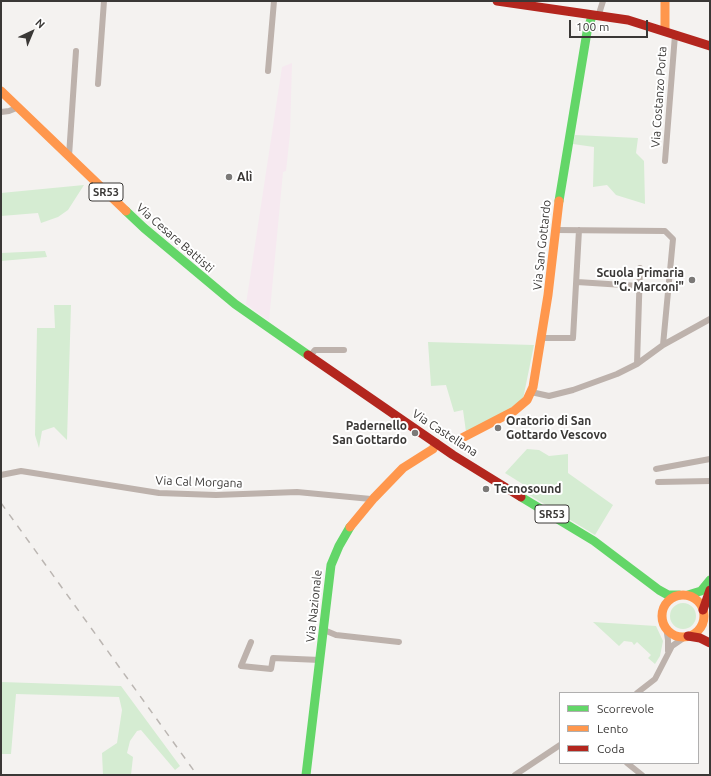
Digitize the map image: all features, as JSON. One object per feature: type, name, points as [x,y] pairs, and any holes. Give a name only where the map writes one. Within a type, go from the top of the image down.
[{"type":"street","points":[[98,84],[104,1]]},
{"type":"street","points":[[268,71],[274,1]]},
{"type":"street","points":[[497,1],[628,20],[710,46]]},
{"type":"street","points":[[595,16],[603,1]]},
{"type":"street","points":[[665,1],[665,31]]},
{"type":"street","name":"Via San Gottardo","points":[[460,439],[514,411],[527,400],[535,381],[564,170],[587,32],[595,16]]},
{"type":"street","name":"Via Costanzo Porta","points":[[665,161],[675,35]]},
{"type":"street","points":[[69,156],[76,51]]},
{"type":"street","name":"Via Cesare Battisti","points":[[1,91],[144,228],[232,302]]},
{"type":"street","points":[[1,112],[9,111],[18,107]]},
{"type":"street","points":[[556,230],[665,231],[672,239],[663,345]]},
{"type":"street","points":[[542,338],[573,338],[579,230]]},
{"type":"street","points":[[637,364],[640,268]]},
{"type":"street","points":[[576,282],[639,286]]},
{"type":"street","name":"Via Castellana","points":[[232,302],[453,455],[594,541],[663,593],[683,595]]},
{"type":"street","points":[[531,392],[549,396],[573,390],[616,374],[637,364],[663,345],[710,319]]},
{"type":"street","points":[[310,356],[315,350],[344,350]]},
{"type":"street","name":"Via Nazionale","points":[[306,775],[324,630],[326,596],[331,565],[348,530],[376,495],[403,468],[426,452],[434,449],[436,443]]},
{"type":"street","points":[[426,452],[453,455]]},
{"type":"street","points":[[656,469],[710,459]]},
{"type":"street","name":"Via Cal Morgana","points":[[1,475],[21,471],[159,493],[216,495],[297,492],[371,499],[376,495]]},
{"type":"street","points":[[658,482],[710,481]]},
{"type":"street","points":[[663,611],[667,602],[683,595],[701,591],[710,580]]},
{"type":"street","name":"Via Castellana","points":[[646,581],[658,597],[663,611]]},
{"type":"street","points":[[638,692],[656,678],[674,644],[700,629],[710,590]]},
{"type":"street","name":"SR53","points":[[683,595],[699,602],[704,614],[705,629],[710,639]]},
{"type":"street","name":"SR53","points":[[663,611],[663,622],[666,627]]},
{"type":"street","points":[[666,627],[674,635],[703,639],[710,643]]},
{"type":"street","points":[[666,627],[668,644],[666,657]]},
{"type":"street","points":[[324,630],[336,634],[399,642]]},
{"type":"street","points":[[251,642],[241,666],[271,670],[273,658],[320,660]]},
{"type":"street","points":[[515,775],[559,747]]},
{"type":"street","points":[[628,764],[642,775]]},
{"type":"shaded area","points":[[292,63],[290,134],[286,171],[283,172],[269,321],[246,304],[282,67]]},
{"type":"green space","points":[[575,135],[638,138],[636,153],[644,161],[645,204],[616,195],[607,185],[593,187],[594,147],[573,144]]},
{"type":"green space","points":[[84,185],[68,210],[58,217],[41,223],[38,213],[1,216],[1,193]]},
{"type":"green space","points":[[45,251],[47,257],[1,261],[1,253]]},
{"type":"green space","points":[[54,305],[71,305],[67,440],[54,427],[42,431],[39,448],[35,435],[37,328],[55,328]]},
{"type":"green space","points":[[428,342],[534,345],[523,399],[505,412],[466,432],[463,410],[454,412],[446,385],[431,386]]},
{"type":"green space","points":[[527,449],[539,450],[549,456],[568,454],[568,473],[613,505],[595,535],[526,493],[529,488],[505,473]]},
{"type":"green space","points":[[683,603],[693,606],[696,616],[693,626],[683,629],[673,626],[670,616],[673,606]]},
{"type":"green space","points":[[593,622],[656,626],[663,641],[660,656],[655,664],[648,658],[651,655],[637,642],[634,645],[632,642],[624,641],[619,646]]},
{"type":"green space","points":[[1,682],[121,686],[180,766],[175,770],[141,730],[137,731],[130,741],[127,753],[133,757],[131,775],[103,775],[102,753],[117,743],[122,710],[119,697],[16,694],[11,754],[1,754]]},
{"type":"railway","points":[[1,503],[197,775]]},
{"type":"traffic: fast","points":[[559,201],[587,32],[592,16]]},
{"type":"traffic: fast","points":[[126,211],[144,228],[235,304],[308,355]]},
{"type":"traffic: fast","points":[[521,497],[594,541],[659,590],[668,595],[679,595]]},
{"type":"traffic: fast","points":[[306,775],[331,565],[339,546],[350,527]]},
{"type":"traffic: fast","points":[[688,595],[701,591],[710,580]]},
{"type":"traffic: slow","points":[[665,1],[665,31]]},
{"type":"traffic: slow","points":[[1,91],[126,211]]},
{"type":"traffic: slow","points":[[460,439],[514,411],[527,400],[533,387],[548,295],[559,201]]},
{"type":"traffic: slow","points":[[350,527],[374,498],[403,468],[433,449],[436,443]]},
{"type":"traffic: slow","points":[[683,595],[698,601],[704,616],[698,631],[683,637],[668,631],[662,616],[668,601],[683,595]]},
{"type":"traffic: jam","points":[[497,1],[628,20],[710,46]]},
{"type":"traffic: jam","points":[[308,355],[453,455],[521,497]]},
{"type":"traffic: jam","points":[[703,610],[710,590]]},
{"type":"traffic: jam","points":[[688,636],[700,638],[710,643]]},
{"type":"place","name":"Alì","points":[[229,177]]},
{"type":"place","name":"Scuola Primaria \"G. Marconi\"","points":[[692,280]]},
{"type":"place","name":"Oratorio di San Gottardo Vescovo","points":[[498,428]]},
{"type":"place","name":"Padernello San Gottardo","points":[[415,433]]},
{"type":"place","name":"Tecnosound","points":[[486,489]]}]
